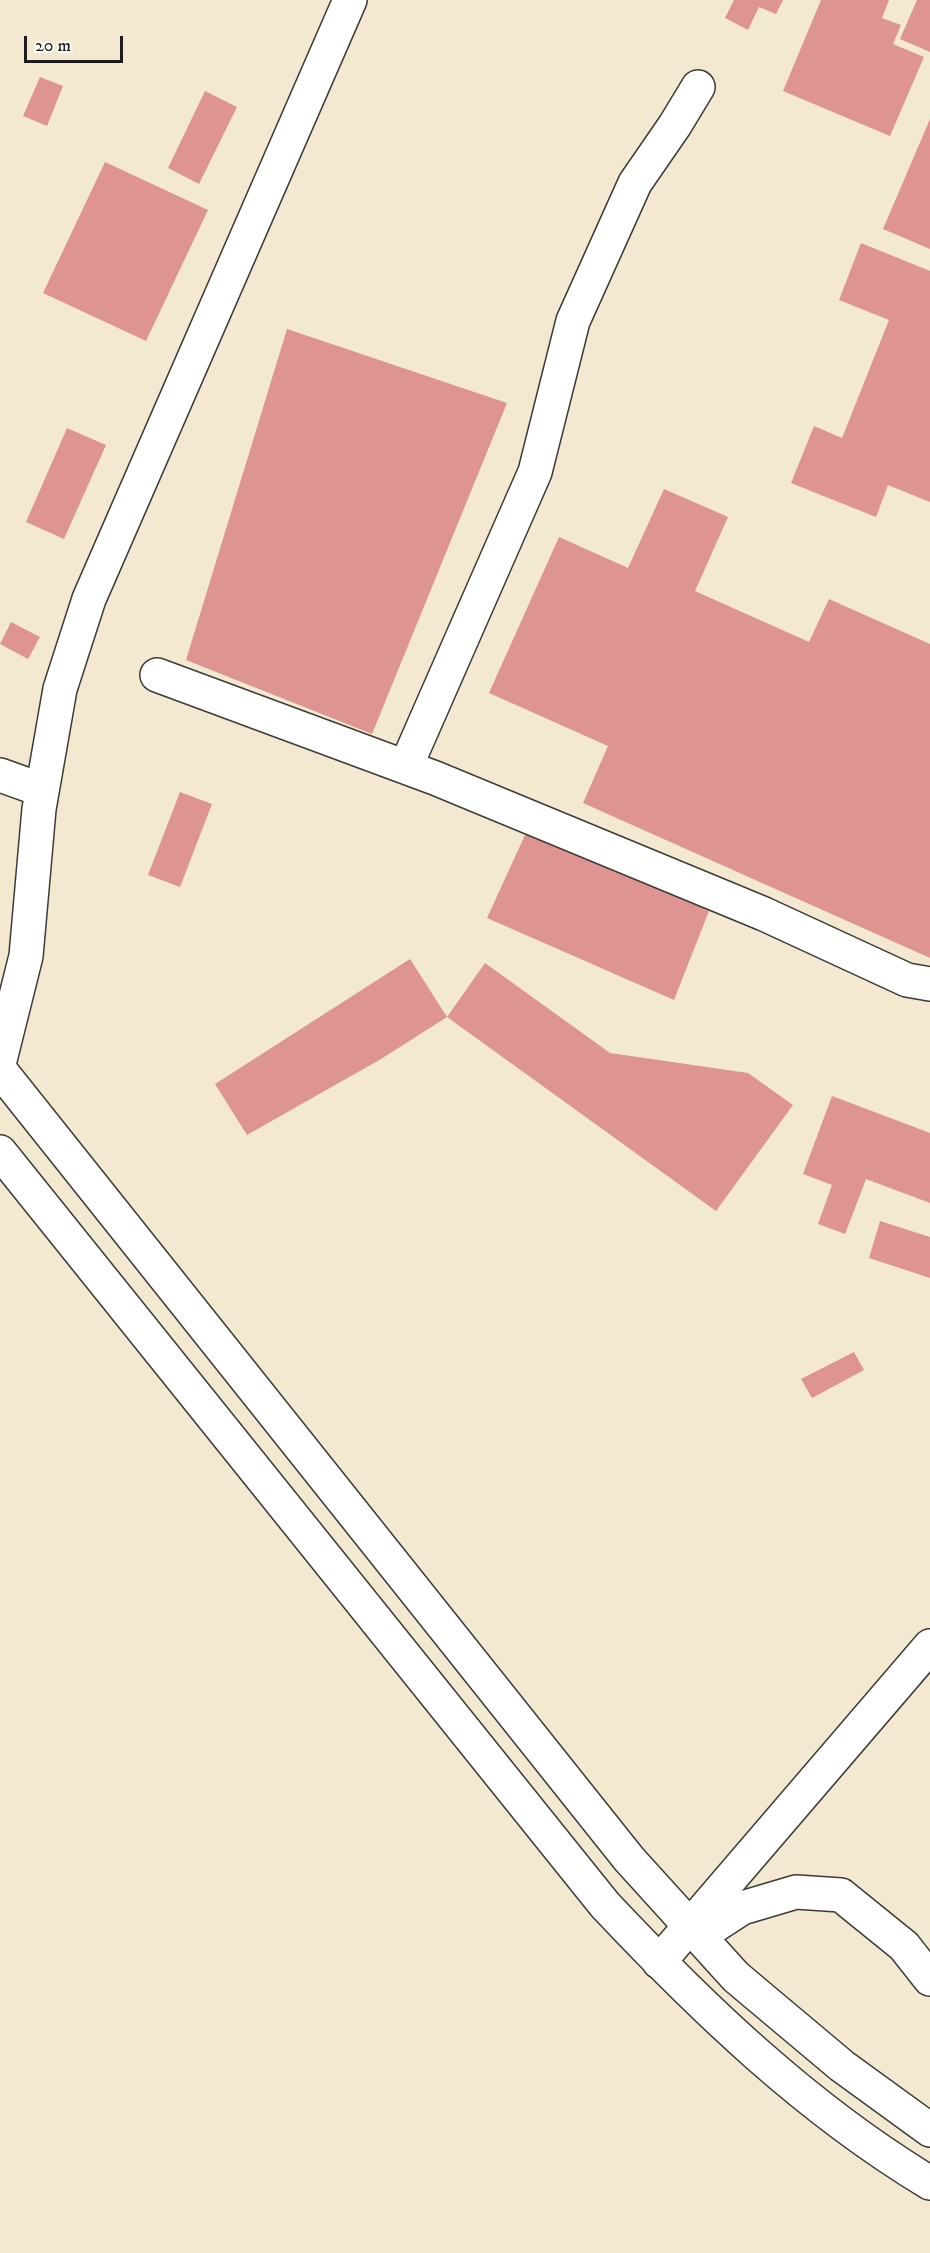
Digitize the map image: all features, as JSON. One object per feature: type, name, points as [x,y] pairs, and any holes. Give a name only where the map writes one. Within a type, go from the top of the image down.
[{"type":"main road","points":[[0,1060],[26,956],[42,790],[60,689],[89,599],[350,0]]},
{"type":"main road","points":[[406,766],[535,472],[573,321],[635,183],[698,87]]},
{"type":"main road","points":[[157,675],[406,766],[764,914],[908,980],[930,984]]},
{"type":"main road","points":[[0,775],[42,790]]},
{"type":"main road","points":[[0,1070],[629,1859],[736,1977],[842,2066],[930,2130]]},
{"type":"main road","points":[[0,1152],[572,1865],[659,1962],[708,2012],[817,2105],[930,2183]]},
{"type":"main road","points":[[659,1962],[694,1931],[930,1646]]},
{"type":"main road","points":[[694,1931],[742,1908],[796,1892],[841,1895],[904,1946],[930,1979]]},
{"type":"building","points":[[734,0],[783,0],[776,14],[759,7],[748,30],[725,18]]},
{"type":"building","points":[[821,0],[889,0],[882,18],[901,25],[893,44],[924,57],[890,136],[783,91]]},
{"type":"building","points":[[917,0],[930,0],[930,52],[900,39]]},
{"type":"building","points":[[40,77],[63,86],[47,126],[23,116]]},
{"type":"building","points":[[205,91],[237,107],[199,184],[168,168]]},
{"type":"building","points":[[930,119],[930,249],[883,229]]},
{"type":"building","points":[[105,162],[208,210],[146,341],[43,293]]},
{"type":"building","points":[[861,243],[930,271],[930,502],[888,485],[876,517],[791,483],[814,426],[842,438],[889,320],[839,300]]},
{"type":"building","points":[[287,329],[507,403],[372,734],[186,660]]},
{"type":"building","points":[[67,428],[106,445],[64,539],[26,522]]},
{"type":"building","points":[[664,489],[728,517],[695,591],[809,642],[829,599],[930,644],[930,958],[583,803],[608,746],[489,693],[559,537],[628,568]]},
{"type":"building","points":[[11,622],[40,637],[28,659],[0,644]]},
{"type":"building","points":[[180,792],[212,804],[180,887],[148,875]]},
{"type":"building","points":[[530,824],[709,911],[674,1000],[487,918]]},
{"type":"building","points":[[410,959],[447,1017],[381,1059],[247,1135],[215,1084]]},
{"type":"building","points":[[485,963],[610,1053],[748,1073],[793,1105],[716,1211],[447,1017]]},
{"type":"building","points":[[832,1096],[930,1133],[930,1203],[866,1179],[845,1234],[818,1224],[832,1185],[803,1174]]},
{"type":"building","points":[[880,1221],[930,1237],[930,1278],[869,1258]]},
{"type":"building","points":[[854,1352],[864,1370],[812,1398],[801,1379]]}]
